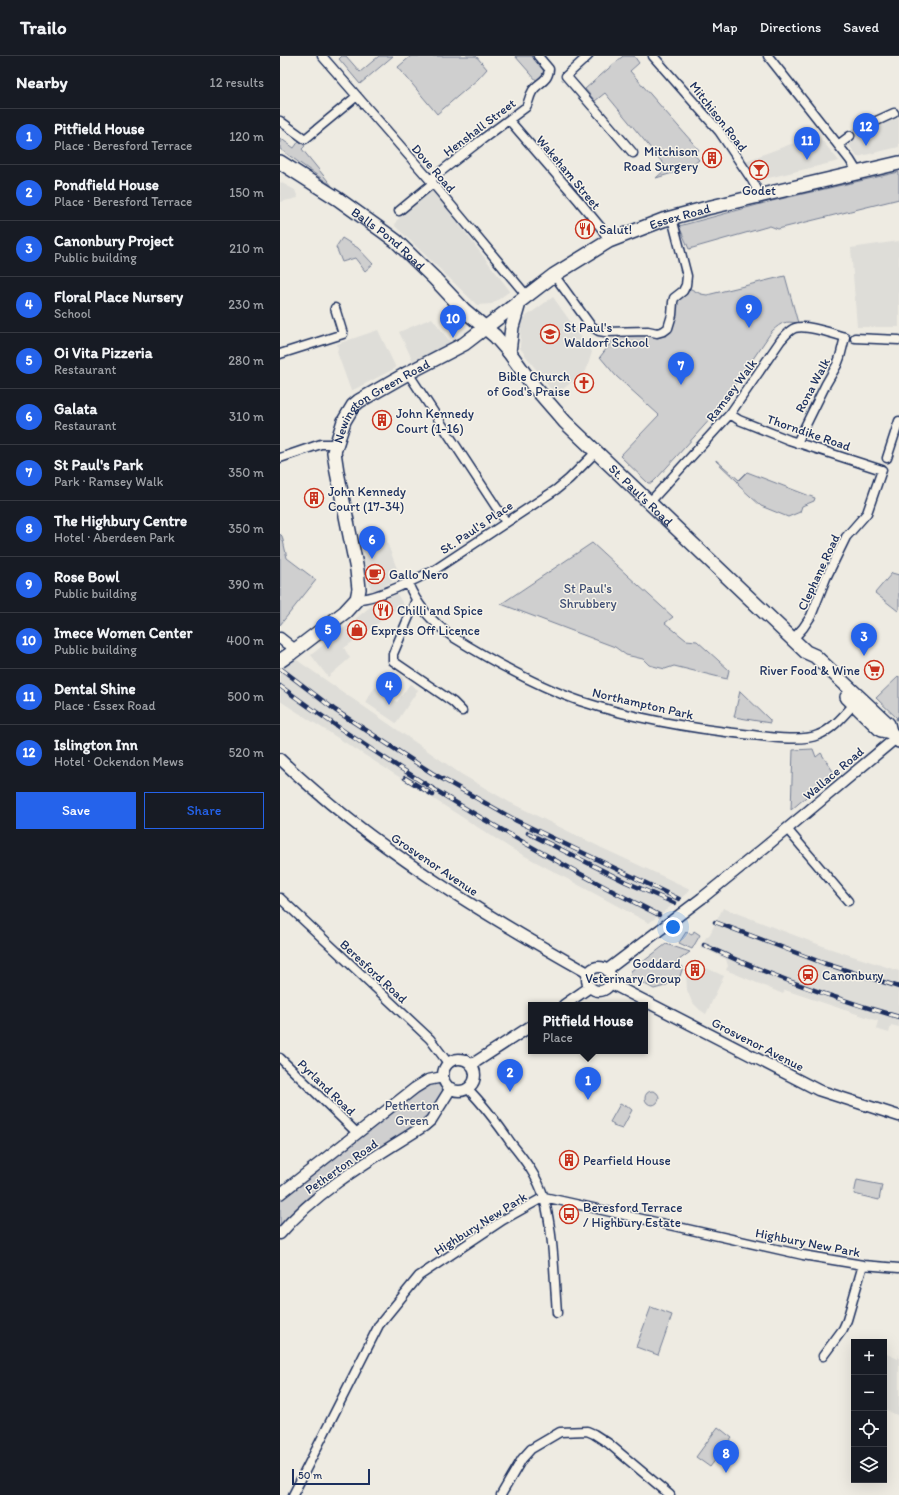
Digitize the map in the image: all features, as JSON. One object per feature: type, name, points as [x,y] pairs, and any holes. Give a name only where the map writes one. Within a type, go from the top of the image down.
[{"type":"main road","name":"Balls Pond Road","points":[[280,162],[338,199],[384,232],[424,268],[464,310],[486,328]]},
{"type":"main road","name":"Essex Road","points":[[486,328],[504,312],[523,300],[554,275],[609,240],[672,218],[760,195],[899,163]]},
{"type":"main road","points":[[508,352],[512,327],[523,300]]},
{"type":"main road","name":"St. Paul's Road","points":[[486,328],[508,352],[552,408],[596,452],[806,652],[815,656],[875,711],[888,724],[895,737]]},
{"type":"main road","name":"Newington Green Road","points":[[356,600],[359,589],[358,575],[334,452],[344,421],[353,406],[366,396],[408,372],[464,344],[486,328]]},
{"type":"main road","points":[[288,655],[345,612],[356,600]]},
{"type":"main road","name":"St. Paul's Road","points":[[806,652],[810,662],[881,730],[895,737]]},
{"type":"street","name":"Dove Road","points":[[322,56],[431,181],[523,300]]},
{"type":"street","name":"Henshall Street","points":[[399,211],[431,181],[480,141],[526,107],[534,89],[547,78],[549,69],[538,56]]},
{"type":"street","points":[[588,56],[566,76],[632,154]]},
{"type":"street","name":"Mitchison Road","points":[[653,56],[719,132],[752,180],[760,195]]},
{"type":"street","points":[[768,56],[838,145],[858,173]]},
{"type":"street","points":[[280,121],[305,139],[356,96]]},
{"type":"street","points":[[861,128],[894,113]]},
{"type":"street","name":"Wakeham Street","points":[[509,120],[579,201],[609,240]]},
{"type":"street","points":[[838,145],[850,136]]},
{"type":"street","points":[[554,275],[587,322],[597,329],[614,332],[664,332],[671,322],[674,298],[683,291],[686,285],[687,276],[672,218]]},
{"type":"street","points":[[280,354],[344,334],[335,308]]},
{"type":"street","name":"Ramsey Walk","points":[[649,502],[730,414],[781,340],[789,332],[796,328],[804,327],[845,337]]},
{"type":"street","name":"Rona Walk","points":[[797,443],[839,361],[845,337]]},
{"type":"street","points":[[855,338],[899,340]]},
{"type":"street","points":[[408,372],[506,522]]},
{"type":"street","name":"Thorndike Road","points":[[730,414],[739,420],[797,443],[882,470]]},
{"type":"street","points":[[887,458],[899,421]]},
{"type":"street","points":[[280,458],[320,444],[336,444]]},
{"type":"street","name":"St. Paul's Place","points":[[356,600],[370,598],[436,569],[557,489],[596,452]]},
{"type":"street","name":"Clephane Road","points":[[793,639],[811,616],[826,578],[844,541],[867,513],[882,470]]},
{"type":"street","name":"Northampton Park","points":[[408,582],[416,600],[434,622],[464,644],[549,688],[609,710],[670,723],[729,732],[778,738],[809,738],[827,730],[854,704]]},
{"type":"street","points":[[416,600],[393,654],[393,661],[453,702],[462,710]]},
{"type":"street","points":[[280,638],[288,655]]},
{"type":"street","name":"Wallace Road","points":[[607,970],[702,898],[787,829],[895,737]]},
{"type":"street","name":"Grosvenor Avenue","points":[[280,759],[336,809],[396,855],[484,913],[588,973]]},
{"type":"street","points":[[787,829],[848,901]]},
{"type":"street","name":"Beresford Road","points":[[280,898],[430,1040],[448,1063]]},
{"type":"street","points":[[597,967],[604,968],[610,976],[610,983],[605,989],[597,991],[590,987],[587,982],[588,973],[597,967]]},
{"type":"street","name":"Grosvenor Avenue","points":[[610,983],[647,1002]]},
{"type":"street","points":[[568,1002],[590,987]]},
{"type":"street","name":"Grosvenor Avenue","points":[[648,1003],[818,1090],[899,1116]]},
{"type":"street","points":[[471,1065],[528,1028]]},
{"type":"street","name":"Pyrland Road","points":[[280,1058],[357,1133]]},
{"type":"street","points":[[459,1059],[468,1062],[471,1065],[474,1071],[474,1077],[473,1082],[468,1088],[462,1090],[451,1088],[447,1085],[443,1077],[444,1070],[448,1063],[459,1059]]},
{"type":"street","name":"Petherton Road","points":[[280,1194],[423,1082],[443,1077]]},
{"type":"street","name":"Petherton Road","points":[[280,1234],[298,1214],[323,1194],[360,1167],[424,1126],[431,1120],[451,1088]]},
{"type":"street","points":[[468,1088],[493,1117],[525,1162],[537,1181],[544,1197],[551,1237],[557,1313]]},
{"type":"street","name":"Highbury New Park","points":[[293,1495],[379,1325],[418,1276],[503,1220],[544,1197],[803,1255],[863,1265],[899,1268]]},
{"type":"street","points":[[823,1356],[843,1329],[847,1320],[863,1265]]},
{"type":"street","points":[[501,1495],[522,1459],[531,1449],[560,1432],[587,1431],[608,1443],[670,1495]]},
{"type":"shaded area","points":[[899,118],[899,147],[857,157],[844,137],[860,126],[863,130]]},
{"type":"shaded area","points":[[816,133],[839,161],[756,181],[743,162],[791,144],[800,143]]},
{"type":"shaded area","points":[[280,182],[295,190],[298,198],[280,202]]},
{"type":"shaded area","points":[[432,189],[510,291],[492,304],[477,305],[395,226],[396,221]]},
{"type":"shaded area","points":[[899,241],[899,327],[857,327],[851,248]]},
{"type":"shaded area","name":"St Paul's Waldorf School","points":[[553,297],[592,352],[586,371],[555,395],[520,348],[521,320]]},
{"type":"shaded area","points":[[432,318],[451,343],[413,361],[399,332]]},
{"type":"shaded area","points":[[378,330],[396,368],[351,391],[337,352],[337,344]]},
{"type":"shaded area","points":[[384,534],[400,577],[377,590],[371,590],[358,541]]},
{"type":"shaded area","points":[[397,594],[405,607],[400,617],[395,610],[344,648],[350,658],[328,677],[311,655],[370,607]]},
{"type":"shaded area","points":[[280,647],[461,774],[509,802],[690,889],[688,893],[649,923],[512,849],[280,701]]},
{"type":"shaded area","points":[[410,684],[418,690],[396,723],[365,702],[375,687],[397,702]]},
{"type":"shaded area","points":[[723,908],[828,948],[899,971],[899,1027],[891,1025],[889,1033],[876,1029],[878,1021],[785,990],[783,994],[726,970],[728,966],[726,959],[700,947],[710,934]]},
{"type":"shaded area","points":[[691,961],[724,976],[706,1014],[692,1002],[687,990],[686,973]]},
{"type":"shaded area","points":[[899,1353],[899,1416],[887,1410],[887,1354],[898,1359]]},
{"type":"green space","points":[[342,56],[346,56],[360,72],[379,56],[393,56],[360,84],[339,59]]},
{"type":"green space","points":[[411,56],[476,56],[487,69],[478,79],[437,114],[398,67]]},
{"type":"green space","points":[[515,56],[532,56],[543,69],[544,73],[537,81]]},
{"type":"green space","points":[[623,56],[634,56],[639,63],[630,71],[699,150],[694,154],[699,160],[689,168],[656,178],[667,168],[605,93],[595,101],[585,89]]},
{"type":"green space","points":[[280,138],[294,148],[299,141],[305,146],[302,149],[332,186],[280,149]]},
{"type":"green space","points":[[899,172],[899,199],[778,229],[770,226],[689,249],[679,226],[772,201]]},
{"type":"green space","points":[[342,238],[358,248],[373,264],[365,271],[355,258],[342,262],[336,247]]},
{"type":"green space","points":[[785,276],[798,323],[784,323],[772,331],[713,416],[658,477],[652,483],[648,483],[620,456],[659,415],[616,376],[600,357],[614,339],[625,336],[647,335],[656,337],[665,335],[671,329],[676,301],[683,297],[689,288],[701,294],[707,295]]},
{"type":"green space","points":[[716,460],[739,480],[747,472],[815,498],[814,501],[802,506],[800,512],[788,517],[761,506],[739,486],[738,482]]},
{"type":"green space","points":[[280,534],[282,536],[287,558],[316,580],[280,625]]},
{"type":"green space","name":"St Paul's Shrubbery","points":[[592,543],[673,617],[665,623],[686,640],[697,641],[729,670],[727,679],[674,666],[665,669],[649,665],[643,659],[626,655],[615,647],[501,604]]},
{"type":"green space","points":[[892,573],[899,575],[898,611],[875,593]]},
{"type":"green space","points":[[899,676],[899,720],[876,698]]},
{"type":"green space","points":[[740,691],[770,720],[770,723],[734,717]]},
{"type":"green space","points":[[813,749],[816,757],[821,753],[834,773],[791,810],[793,750]]},
{"type":"green space","points":[[694,931],[700,935],[692,949],[679,943],[686,932],[692,935]]},
{"type":"green space","points":[[666,944],[690,952],[675,963],[683,967],[680,976],[665,986],[654,989],[630,976],[631,971]]},
{"type":"green space","name":"Petherton Green","points":[[437,1083],[444,1091],[428,1118],[323,1188],[302,1204],[280,1227],[280,1199],[425,1085]]},
{"type":"green space","points":[[649,1091],[655,1091],[659,1095],[659,1101],[655,1105],[649,1105],[645,1101],[645,1095]]},
{"type":"green space","points":[[620,1104],[624,1106],[625,1104],[632,1110],[622,1129],[613,1126],[614,1124],[610,1122]]},
{"type":"green space","points":[[857,1180],[882,1185],[879,1200],[854,1194]]},
{"type":"green space","points":[[651,1307],[672,1315],[658,1355],[636,1347]]},
{"type":"green space","points":[[718,1427],[732,1438],[710,1467],[696,1457]]},
{"type":"tunnel","points":[[850,136],[861,128]]},
{"type":"railway","points":[[280,668],[335,710],[432,773],[517,821],[679,899]]},
{"type":"railway","points":[[280,686],[325,718],[417,779],[512,836],[659,915]]},
{"type":"railway","points":[[405,778],[433,795]]},
{"type":"railway","points":[[528,833],[626,882],[674,903]]},
{"type":"railway","points":[[715,922],[823,963],[899,987]]},
{"type":"railway","points":[[704,945],[800,985],[899,1017]]},
{"type":"place","name":"Islington Inn","points":[[866,146]]},
{"type":"place","name":"Mitchison Road Surgery","points":[[712,158]]},
{"type":"place","name":"Dental Shine","points":[[807,160]]},
{"type":"place","name":"Godet","points":[[759,170]]},
{"type":"place","name":"Salut!","points":[[585,229]]},
{"type":"place","name":"Rose Bowl","points":[[749,328]]},
{"type":"place","name":"St Paul's Waldorf School","points":[[550,334]]},
{"type":"place","name":"Imece Women Center","points":[[453,338]]},
{"type":"place","name":"Bible Church of God's Praise","points":[[584,383]]},
{"type":"place","name":"St Paul's Park","points":[[681,385]]},
{"type":"place","name":"John Kennedy Court (1-16)","points":[[382,420]]},
{"type":"place","name":"John Kennedy Court (17-34)","points":[[314,498]]},
{"type":"place","name":"Galata","points":[[372,559]]},
{"type":"place","name":"Gallo Nero","points":[[375,574]]},
{"type":"place","name":"Chilli and Spice","points":[[383,610]]},
{"type":"place","name":"Express Off Licence","points":[[357,630]]},
{"type":"place","name":"Oi Vita Pizzeria","points":[[328,649]]},
{"type":"place","name":"Canonbury Project","points":[[864,656]]},
{"type":"place","name":"River Food & Wine","points":[[874,670]]},
{"type":"place","name":"Floral Place Nursery","points":[[389,705]]},
{"type":"place","name":"Goddard Veterinary Group","points":[[695,970]]},
{"type":"place","name":"Canonbury","points":[[808,975]]},
{"type":"place","name":"Pondfield House","points":[[510,1092]]},
{"type":"place","name":"Pitfield House","points":[[588,1100]]},
{"type":"place","name":"Pearfield House","points":[[569,1160]]},
{"type":"place","name":"Beresford Terrace / Highbury Estate","points":[[569,1214]]},
{"type":"place","name":"The Highbury Centre","points":[[726,1473]]}]
